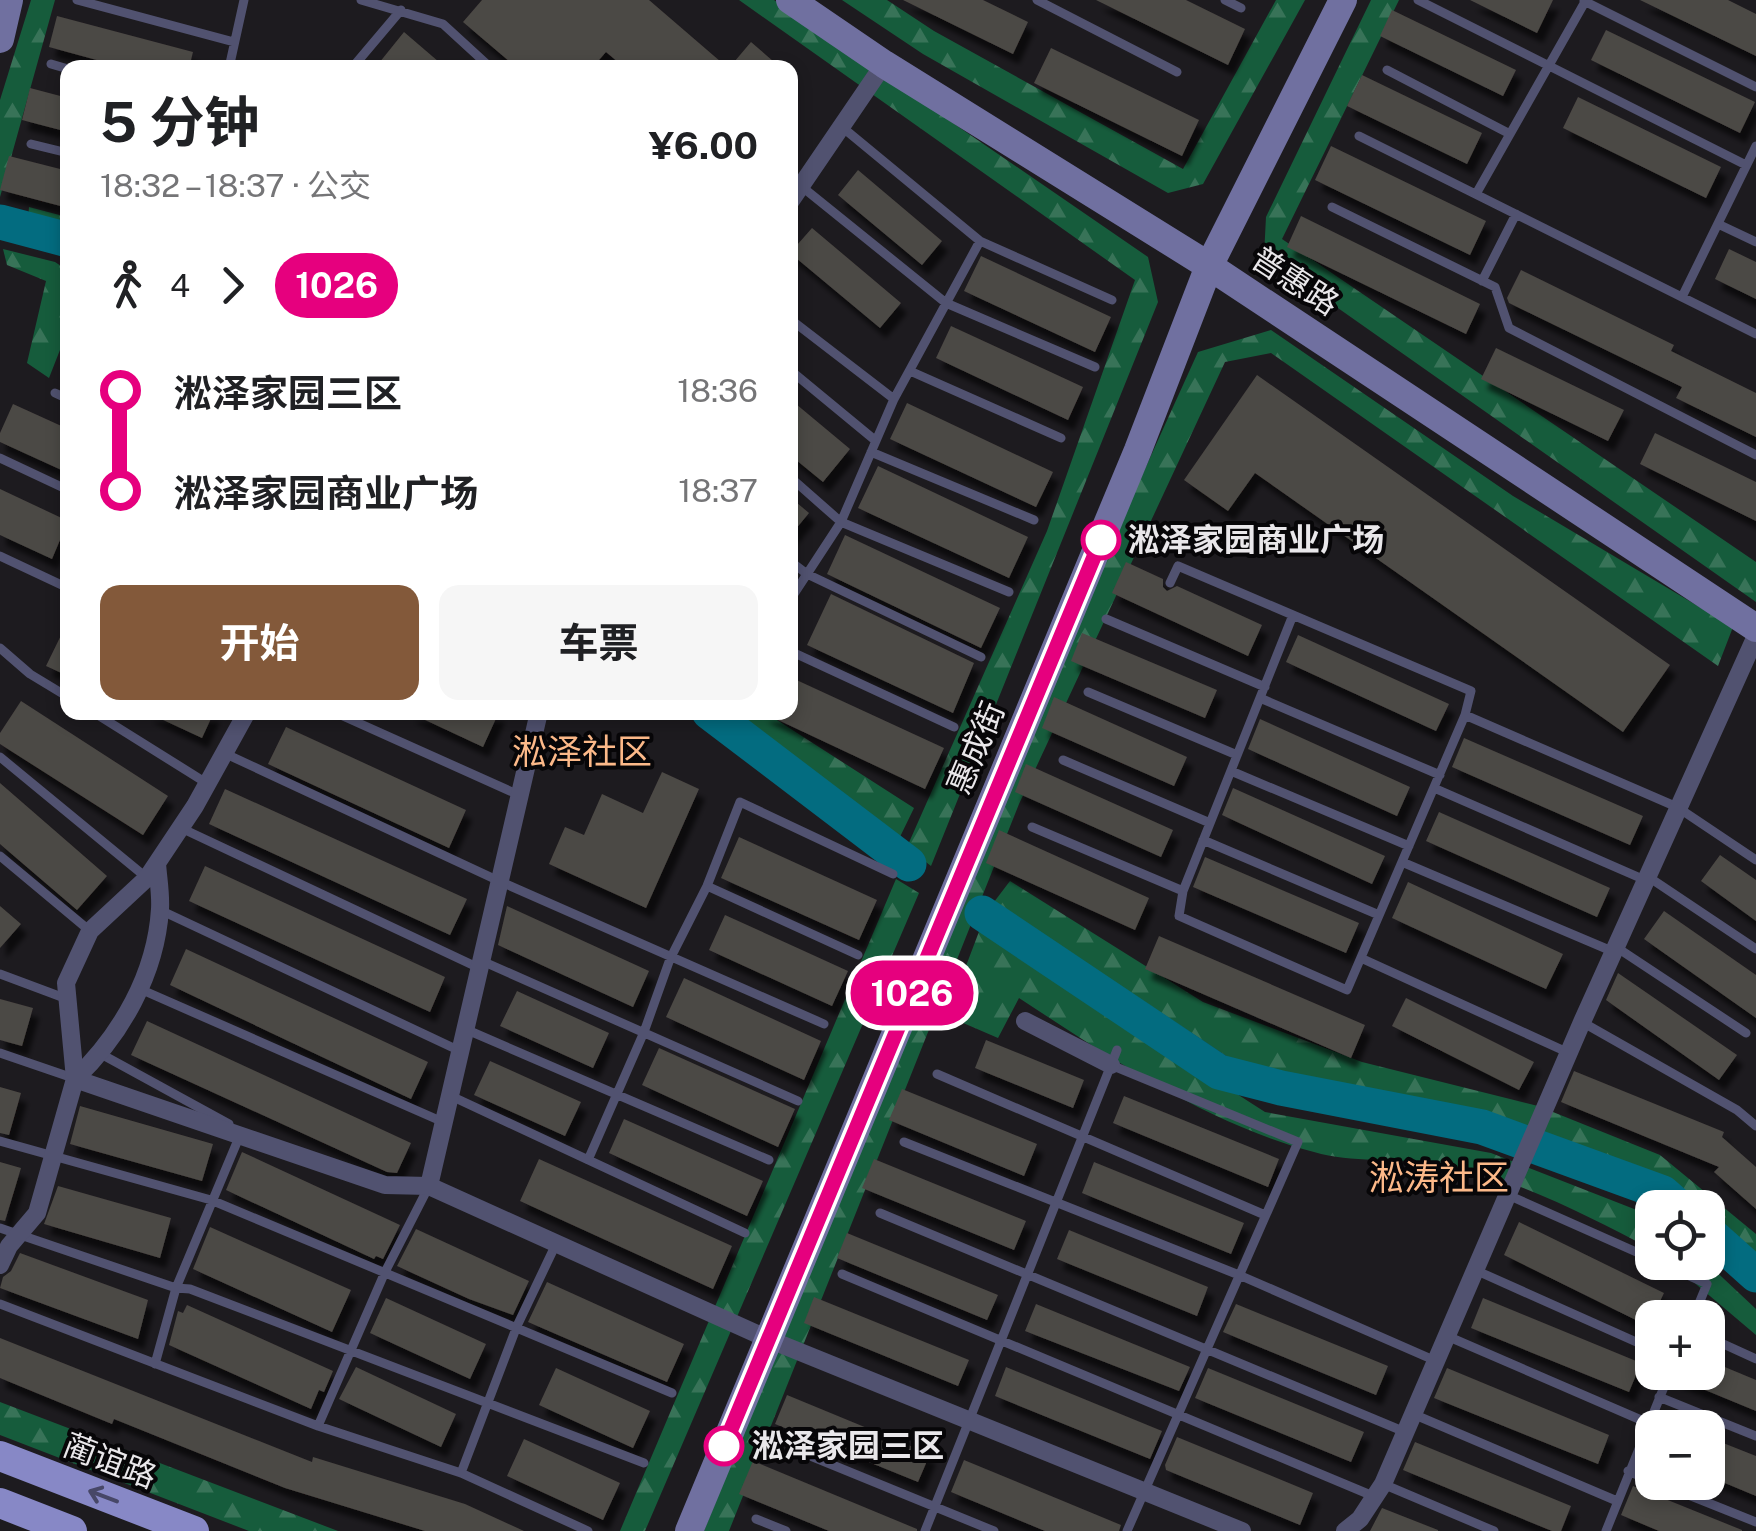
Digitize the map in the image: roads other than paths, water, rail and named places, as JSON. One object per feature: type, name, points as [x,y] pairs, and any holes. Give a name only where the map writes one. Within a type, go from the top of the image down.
[{"type":"main road","name":"蔺谊路","points":[[0,1456],[194,1531]]},
{"type":"main road","points":[[0,1503],[72,1531]]},
{"type":"street","points":[[0,39],[10,0]]},
{"type":"street","name":"普惠路","points":[[790,0],[884,64],[1209,266],[1756,628]]},
{"type":"street","name":"惠成街","points":[[689,1531],[1138,450],[1209,266],[1344,0]]},
{"type":"street","points":[[798,189],[884,64]]},
{"type":"street","points":[[1348,1530],[1379,1490],[1568,1053],[1756,636]]},
{"type":"street","points":[[0,1266],[37,1213],[75,1079],[66,983],[90,931],[152,870],[181,828],[242,720]]},
{"type":"street","points":[[429,1186],[537,720]]},
{"type":"street","points":[[75,1079],[101,1054],[148,975],[160,910],[152,870]]},
{"type":"street","points":[[1026,1021],[1114,1058]]},
{"type":"street","points":[[75,1079],[385,1185],[429,1186],[768,1340],[1242,1531]]},
{"type":"lane","points":[[78,0],[234,42]]},
{"type":"lane","points":[[231,60],[244,0]]},
{"type":"lane","points":[[362,0],[443,24],[482,60]]},
{"type":"lane","points":[[1038,0],[1057,4],[1177,72]]},
{"type":"lane","points":[[1225,0],[1241,8]]},
{"type":"lane","points":[[1418,0],[1746,165]]},
{"type":"lane","points":[[1476,194],[1584,1],[1756,88]]},
{"type":"lane","points":[[360,60],[401,10]]},
{"type":"lane","points":[[51,64],[60,67]]},
{"type":"lane","points":[[1387,70],[1510,134]]},
{"type":"lane","points":[[840,126],[980,241],[1112,300]]},
{"type":"lane","points":[[1359,136],[1756,334]]},
{"type":"lane","points":[[32,144],[60,151]]},
{"type":"lane","points":[[1682,297],[1755,152]]},
{"type":"lane","points":[[798,196],[946,303],[1095,367]]},
{"type":"lane","points":[[1332,207],[1495,287],[1509,328],[1756,455]]},
{"type":"lane","points":[[1482,281],[1516,214]]},
{"type":"lane","points":[[1718,224],[1756,242]]},
{"type":"lane","points":[[798,588],[841,522],[894,399],[980,241]]},
{"type":"lane","points":[[798,326],[894,399]]},
{"type":"lane","points":[[910,371],[1061,438]]},
{"type":"lane","points":[[798,377],[876,441]]},
{"type":"lane","points":[[56,393],[60,395]]},
{"type":"lane","points":[[871,452],[1034,520]]},
{"type":"lane","points":[[0,458],[60,486]]},
{"type":"lane","points":[[798,484],[841,522],[1010,592]]},
{"type":"lane","points":[[0,556],[60,584]]},
{"type":"lane","points":[[1170,583],[1178,566],[1293,615],[1471,691],[1465,715],[1348,990],[1179,916],[1183,891],[1293,615]]},
{"type":"lane","points":[[798,567],[981,657]]},
{"type":"lane","points":[[1106,619],[1265,686]]},
{"type":"lane","points":[[0,648],[30,674],[60,692]]},
{"type":"lane","points":[[798,655],[954,727]]},
{"type":"lane","points":[[1088,692],[1236,755]]},
{"type":"lane","points":[[1260,698],[1440,775]]},
{"type":"lane","points":[[1465,715],[1677,807],[1756,860]]},
{"type":"lane","points":[[106,720],[208,784]]},
{"type":"lane","points":[[352,720],[519,795]]},
{"type":"lane","points":[[224,753],[498,881],[824,1024]]},
{"type":"lane","points":[[0,757],[152,870]]},
{"type":"lane","points":[[1063,760],[1210,823]]},
{"type":"lane","points":[[1231,771],[1410,846]]},
{"type":"lane","points":[[1434,788],[1646,878],[1756,949]]},
{"type":"lane","points":[[588,1160],[644,1032],[670,958],[707,886],[740,802],[893,874]]},
{"type":"lane","points":[[1032,826],[1183,891]]},
{"type":"lane","points":[[181,828],[480,964],[798,1101]]},
{"type":"lane","points":[[1203,840],[1379,915]]},
{"type":"lane","points":[[0,856],[90,931]]},
{"type":"lane","points":[[1402,862],[1615,949],[1746,1033]]},
{"type":"lane","points":[[707,886],[858,955]]},
{"type":"lane","points":[[160,910],[460,1052]]},
{"type":"lane","points":[[1363,959],[1568,1053]]},
{"type":"lane","points":[[0,974],[67,999]]},
{"type":"lane","points":[[140,988],[443,1122]]},
{"type":"lane","points":[[1582,1022],[1737,1110],[1756,1126]]},
{"type":"lane","points":[[465,1029],[770,1160]]},
{"type":"lane","points":[[0,1053],[75,1079]]},
{"type":"lane","points":[[101,1054],[267,1144]]},
{"type":"lane","points":[[924,1531],[1114,1058],[1298,1142],[1127,1531]]},
{"type":"lane","points":[[936,1074],[1266,1214]]},
{"type":"lane","points":[[449,1095],[745,1233]]},
{"type":"lane","points":[[155,1364],[176,1288],[240,1135]]},
{"type":"lane","points":[[0,1142],[211,1200],[672,1392]]},
{"type":"lane","points":[[904,1142],[1238,1275],[1436,1361]]},
{"type":"lane","points":[[318,1426],[385,1272],[429,1186]]},
{"type":"lane","points":[[1508,1194],[1635,1251]]},
{"type":"lane","points":[[880,1213],[1405,1432]]},
{"type":"lane","points":[[0,1228],[190,1290],[644,1463]]},
{"type":"lane","points":[[461,1473],[517,1326],[556,1244]]},
{"type":"lane","points":[[1476,1270],[1635,1341]]},
{"type":"lane","points":[[842,1274],[1177,1413],[1494,1531]]},
{"type":"lane","points":[[1698,1280],[1707,1284],[1700,1300]]},
{"type":"lane","points":[[0,1304],[318,1426],[461,1473],[588,1531]]},
{"type":"lane","points":[[1447,1336],[1635,1417]]},
{"type":"lane","points":[[1725,1344],[1756,1358]]},
{"type":"lane","points":[[1654,1410],[1662,1390]]},
{"type":"lane","points":[[1659,1397],[1756,1436]]},
{"type":"lane","points":[[1413,1414],[1617,1502]]},
{"type":"lane","points":[[792,1448],[994,1531]]},
{"type":"lane","points":[[1609,1530],[1635,1454]]},
{"type":"lane","points":[[1628,1471],[1635,1474]]},
{"type":"lane","points":[[1700,1500],[1756,1522]]},
{"type":"lane","points":[[756,1519],[786,1531]]},
{"type":"waterway","points":[[0,222],[60,238]]},
{"type":"waterway","points":[[720,720],[909,864]]},
{"type":"waterway","points":[[982,913],[1219,1072],[1482,1127],[1655,1190]]},
{"type":"waterway","points":[[1725,1247],[1756,1275]]},
{"type":"place","name":"淞泽家园商业广场","points":[[1101,540]]},
{"type":"place","name":"淞泽家园三区","points":[[724,1446]]},
{"type":"district","name":"淞泽社区","points":[[582,752]]},
{"type":"district","name":"淞涛社区","points":[[1439,1178]]}]
